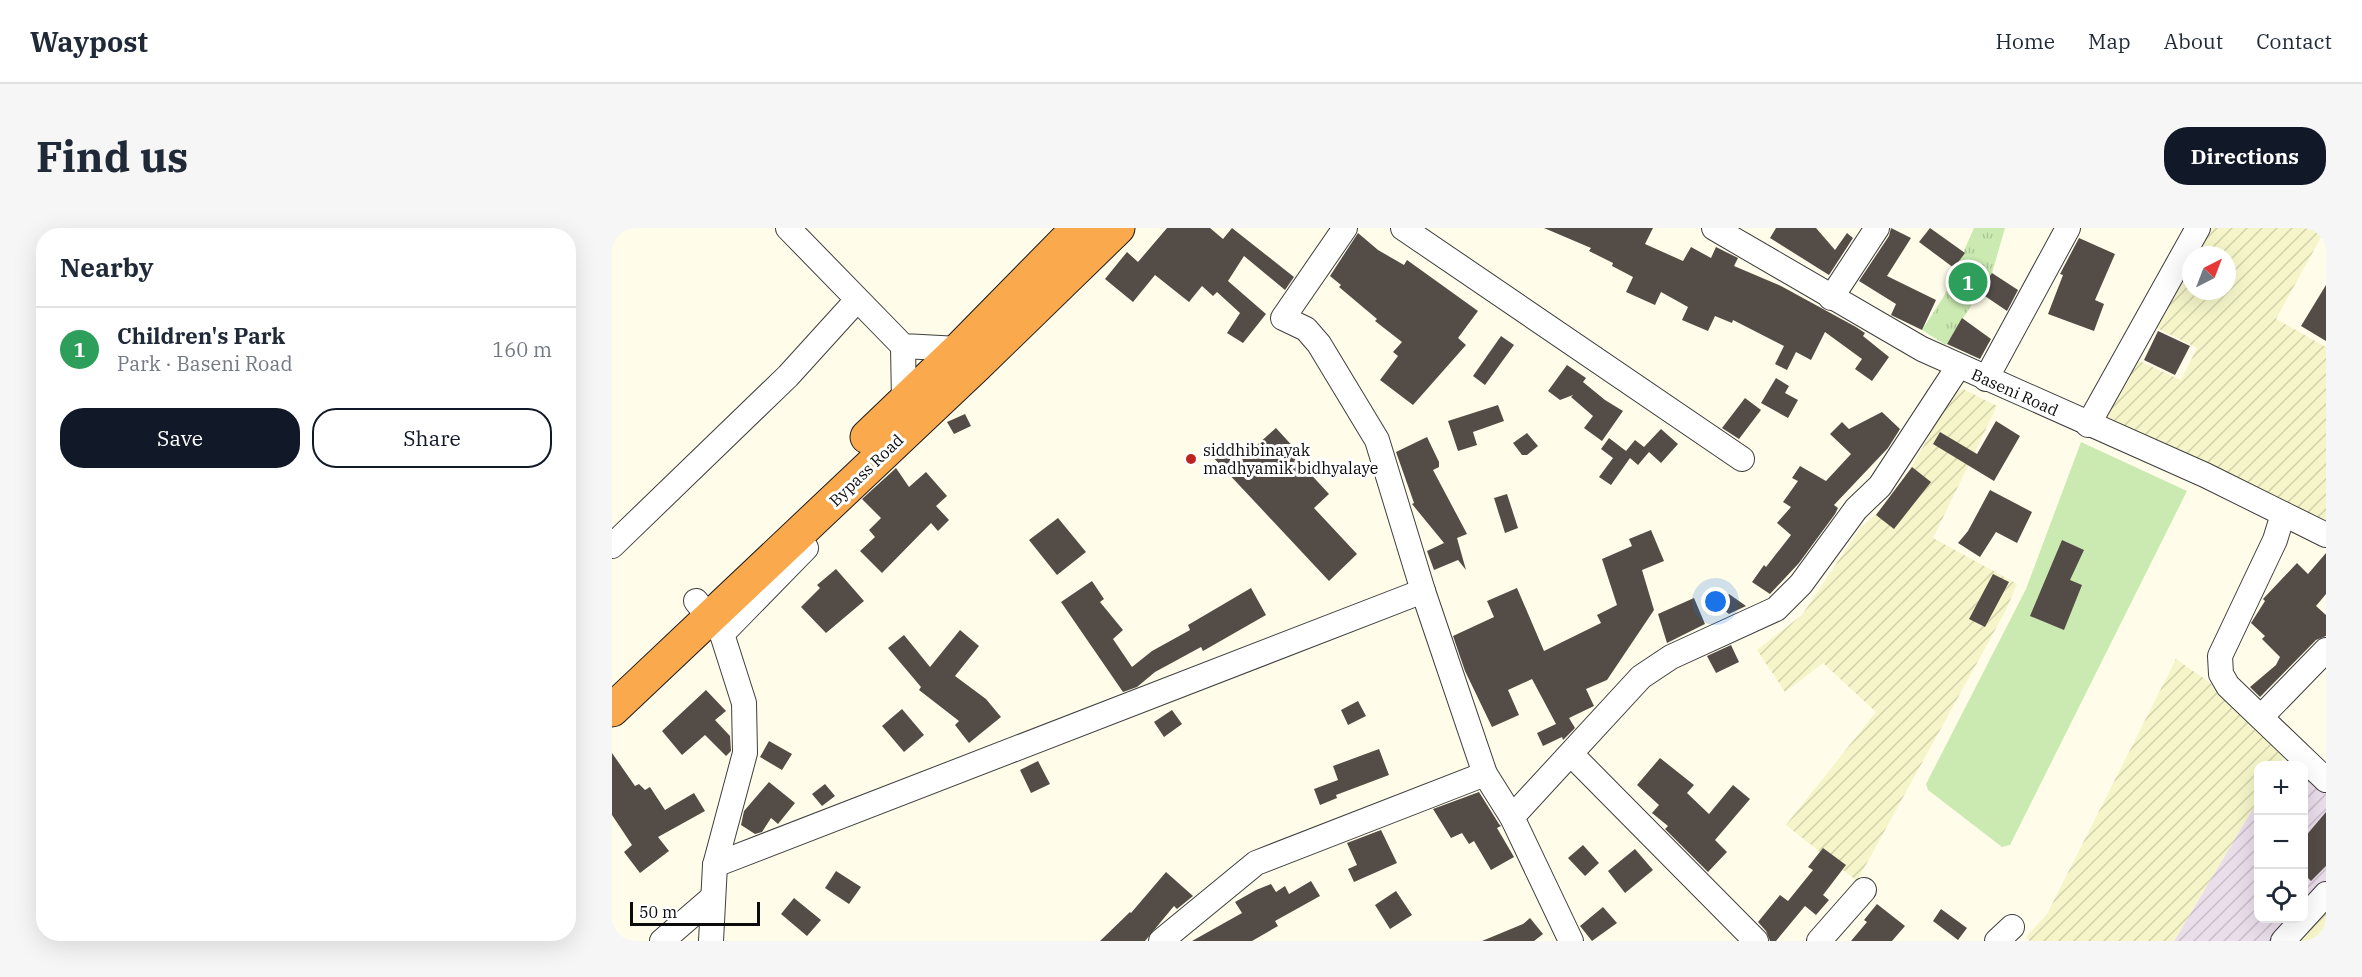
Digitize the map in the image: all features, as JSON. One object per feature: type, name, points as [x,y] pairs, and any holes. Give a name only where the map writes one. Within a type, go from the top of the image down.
[{"type":"highway","name":"Bypass Road","points":[[612,681],[709,618],[904,402],[1078,228]]},
{"type":"highway","name":"Bypass Road","points":[[612,710],[1118,228]]},
{"type":"street","points":[[788,228],[903,346],[959,349]]},
{"type":"street","points":[[1345,228],[1283,318],[1306,329],[1319,344],[1377,440],[1423,591],[1485,774],[1512,817],[1571,941]]},
{"type":"street","points":[[1403,228],[1742,459]]},
{"type":"street","name":"Baseni Road","points":[[1714,228],[1831,298],[1958,367],[2205,475],[2326,535]]},
{"type":"street","points":[[1831,298],[1877,228]]},
{"type":"street","points":[[1986,379],[2068,228]]},
{"type":"street","points":[[2088,425],[2198,228]]},
{"type":"street","points":[[711,941],[715,865],[745,753],[744,703],[709,618],[1030,334],[1070,292]]},
{"type":"street","points":[[612,546],[788,376],[857,300]]},
{"type":"street","points":[[903,346],[904,402]]},
{"type":"street","points":[[1512,817],[1572,755],[1641,677],[1671,657],[1776,609],[1801,584],[1856,509],[1881,486],[1958,367]]},
{"type":"street","points":[[2283,514],[2275,540],[2220,656],[2221,674],[2228,686],[2326,780]]},
{"type":"street","points":[[715,865],[1423,591]]},
{"type":"street","points":[[2261,717],[2326,650]]},
{"type":"street","points":[[1572,755],[1756,941]]},
{"type":"street","points":[[1161,941],[1256,863],[1485,774]]},
{"type":"street","points":[[1819,941],[1864,890]]},
{"type":"street","points":[[2283,941],[2326,894]]},
{"type":"street","points":[[662,941],[713,897]]},
{"type":"shaded area","points":[[2308,769],[2326,785],[2326,885],[2308,906]]},
{"type":"shaded area","points":[[2254,807],[2254,923],[2293,923],[2277,941],[2174,941]]},
{"type":"green space","points":[[1974,228],[2005,228],[1992,273],[1946,345],[1922,330],[1944,296]]},
{"type":"green space","points":[[2208,228],[2326,228],[2276,319],[2326,347],[2326,525],[2102,417],[2135,359],[2181,380],[2197,348],[2155,327],[2182,276],[2182,300],[2236,300],[2236,246],[2198,246]]},
{"type":"green space","points":[[1963,389],[1997,406],[1933,538],[2017,584],[2006,610],[1857,881],[1786,825],[1876,712],[1823,663],[1785,692],[1757,650],[1802,615],[1861,527],[1887,504],[1900,488],[1953,393]]},
{"type":"green space","points":[[2081,442],[2187,491],[2010,845],[2002,847],[1928,790],[1926,784],[2026,589]]},
{"type":"green space","points":[[2176,659],[2209,682],[2287,752],[2281,761],[2254,761],[2254,807],[2174,941],[2030,941],[2026,937],[2047,914]]},
{"type":"green space","points":[[2326,901],[2326,941],[2291,941]]},
{"type":"building","points":[[1167,228],[1210,228],[1223,239],[1232,228],[1294,277],[1285,290],[1244,256],[1228,281],[1266,314],[1243,343],[1227,333],[1240,313],[1217,292],[1213,296],[1202,286],[1189,302],[1155,275],[1133,302],[1105,279],[1127,252],[1138,262]]},
{"type":"building","points":[[1544,228],[1653,228],[1645,244],[1683,261],[1691,247],[1711,258],[1716,247],[1738,258],[1734,266],[1781,286],[1856,327],[1865,333],[1863,336],[1889,357],[1872,381],[1855,369],[1862,359],[1825,332],[1811,360],[1796,352],[1787,370],[1775,364],[1784,346],[1733,320],[1732,323],[1715,316],[1708,331],[1682,320],[1688,307],[1661,292],[1655,305],[1626,292],[1633,277],[1612,266],[1613,263],[1589,251],[1591,248]]},
{"type":"building","points":[[1776,228],[1816,228],[1835,250],[1847,233],[1853,238],[1829,275],[1770,238]]},
{"type":"building","points":[[1891,228],[1911,238],[1887,276],[1936,300],[1922,330],[1891,315],[1896,304],[1859,281],[1889,236]]},
{"type":"building","points":[[1930,228],[1965,253],[1954,268],[1919,242]]},
{"type":"building","points":[[1358,233],[1378,250],[1404,265],[1407,260],[1478,311],[1458,338],[1466,345],[1413,405],[1380,380],[1398,356],[1393,352],[1402,342],[1375,321],[1377,319],[1339,287],[1341,285],[1330,276]]},
{"type":"building","points":[[2079,238],[2115,254],[2095,300],[2104,304],[2094,331],[2048,314],[2063,275],[2060,274]]},
{"type":"building","points":[[1992,273],[2018,290],[2007,311],[1979,292]]},
{"type":"building","points":[[2326,285],[2326,341],[2301,326]]},
{"type":"building","points":[[1962,318],[1991,339],[1980,359],[1947,344]]},
{"type":"building","points":[[2158,331],[2190,346],[2175,375],[2144,360]]},
{"type":"building","points":[[1501,336],[1514,345],[1485,385],[1473,376]]},
{"type":"building","points":[[1567,365],[1586,378],[1583,382],[1623,411],[1602,441],[1584,428],[1593,416],[1571,397],[1573,395],[1560,400],[1548,391]]},
{"type":"building","points":[[1776,378],[1789,386],[1785,393],[1798,400],[1788,418],[1761,403]]},
{"type":"building","points":[[1745,398],[1761,410],[1739,439],[1722,428]]},
{"type":"building","points":[[1498,405],[1504,421],[1473,432],[1477,445],[1458,451],[1448,421]]},
{"type":"building","points":[[1882,412],[1900,429],[1888,448],[1834,505],[1838,508],[1835,514],[1799,563],[1770,594],[1752,582],[1791,535],[1777,523],[1791,507],[1783,502],[1798,481],[1792,478],[1800,466],[1826,481],[1851,454],[1830,434],[1842,422],[1849,429]]},
{"type":"building","points":[[965,414],[971,426],[954,434],[947,422]]},
{"type":"building","points":[[1996,421],[2020,436],[1994,481],[1933,444],[1940,432],[1977,454]]},
{"type":"building","points":[[1276,428],[1297,451],[1293,455],[1329,494],[1314,508],[1357,554],[1329,581],[1210,454],[1221,443],[1238,462]]},
{"type":"building","points":[[1661,429],[1678,444],[1661,463],[1649,452],[1638,465],[1630,458],[1611,485],[1599,477],[1613,458],[1601,449],[1609,438],[1626,451],[1635,440],[1644,447]]},
{"type":"building","points":[[1527,433],[1538,446],[1527,455],[1522,455],[1513,443]]},
{"type":"building","points":[[1427,437],[1439,462],[1439,467],[1433,470],[1467,534],[1457,538],[1466,570],[1458,560],[1434,570],[1427,551],[1444,543],[1412,504],[1414,503],[1396,452]]},
{"type":"building","points":[[1912,467],[1931,482],[1894,529],[1876,515]]},
{"type":"building","points":[[896,468],[909,487],[926,472],[947,496],[936,506],[949,520],[938,531],[931,523],[882,573],[860,551],[875,537],[869,530],[881,518],[862,499]]},
{"type":"building","points":[[1990,490],[2032,512],[2017,543],[1996,532],[1980,557],[1958,543],[1968,531]]},
{"type":"building","points":[[1507,494],[1518,528],[1505,533],[1494,498]]},
{"type":"building","points":[[1058,518],[1086,552],[1057,575],[1029,540]]},
{"type":"building","points":[[1651,530],[1664,561],[1642,570],[1654,610],[1607,680],[1586,689],[1594,706],[1569,718],[1575,728],[1563,740],[1562,737],[1543,746],[1537,733],[1556,724],[1532,679],[1508,690],[1519,715],[1492,727],[1465,671],[1453,636],[1494,617],[1487,601],[1517,588],[1544,651],[1601,623],[1597,615],[1617,605],[1602,559],[1632,546],[1629,539]]},
{"type":"building","points":[[2062,540],[2084,550],[2070,580],[2082,585],[2064,630],[2030,616]]},
{"type":"building","points":[[2326,553],[2326,594],[2316,606],[2326,615],[2326,636],[2316,640],[2260,697],[2250,687],[2276,665],[2280,657],[2262,639],[2265,636],[2251,623],[2265,601],[2263,599],[2297,563],[2308,574]]},
{"type":"building","points":[[836,569],[864,601],[826,633],[801,607],[820,588],[817,585]]},
{"type":"building","points":[[1993,574],[2009,582],[1985,627],[1969,619]]},
{"type":"building","points":[[1092,581],[1104,599],[1100,602],[1123,630],[1113,639],[1132,667],[1152,651],[1190,630],[1188,625],[1251,588],[1266,615],[1203,651],[1201,647],[1155,672],[1137,687],[1123,692],[1061,602]]},
{"type":"building","points":[[1729,594],[1746,606],[1729,614],[1719,606]]},
{"type":"building","points":[[1694,598],[1705,624],[1667,643],[1658,614]]},
{"type":"building","points":[[960,630],[979,646],[955,676],[986,699],[1001,717],[969,743],[955,725],[959,721],[919,690],[921,687],[888,648],[904,635],[930,667]]},
{"type":"building","points":[[1731,645],[1739,662],[1716,673],[1707,656]]},
{"type":"building","points":[[706,690],[726,711],[715,720],[730,736],[731,751],[726,756],[705,735],[682,755],[662,731]]},
{"type":"building","points":[[1358,701],[1366,716],[1348,725],[1341,710]]},
{"type":"building","points":[[902,709],[924,735],[904,752],[882,726]]},
{"type":"building","points":[[1172,710],[1182,724],[1164,737],[1154,722]]},
{"type":"building","points":[[769,741],[792,754],[782,770],[760,757]]},
{"type":"building","points":[[1379,749],[1389,775],[1336,795],[1337,798],[1320,805],[1314,789],[1338,780],[1333,766]]},
{"type":"building","points":[[612,753],[635,786],[639,784],[645,790],[650,787],[665,810],[694,793],[705,811],[658,837],[669,851],[640,873],[624,852],[632,845],[612,815]]},
{"type":"building","points":[[1660,758],[1694,785],[1687,793],[1709,814],[1733,785],[1750,799],[1715,840],[1727,852],[1708,872],[1665,829],[1668,826],[1652,813],[1659,805],[1637,785]]},
{"type":"building","points":[[1038,761],[1050,784],[1031,793],[1020,770]]},
{"type":"building","points":[[769,782],[795,803],[778,824],[771,818],[762,832],[755,834],[741,825],[744,811]]},
{"type":"building","points":[[825,784],[835,796],[822,806],[812,794]]},
{"type":"building","points":[[1479,792],[1501,826],[1497,828],[1514,857],[1491,870],[1474,841],[1469,844],[1462,833],[1451,838],[1433,809]]},
{"type":"building","points":[[2326,812],[2326,866],[2311,881],[2308,878],[2308,833]]},
{"type":"building","points":[[1381,830],[1397,863],[1354,882],[1348,869],[1357,865],[1347,843]]},
{"type":"building","points":[[1583,845],[1599,863],[1585,876],[1568,858]]},
{"type":"building","points":[[1823,848],[1846,865],[1823,895],[1829,900],[1816,915],[1805,906],[1776,941],[1770,941],[1766,931],[1758,922],[1780,895],[1788,901],[1813,870],[1808,867]]},
{"type":"building","points":[[1635,849],[1653,870],[1625,893],[1608,871]]},
{"type":"building","points":[[836,871],[861,887],[849,904],[825,888]]},
{"type":"building","points":[[1166,872],[1193,896],[1177,909],[1174,906],[1145,941],[1100,941],[1131,913]]},
{"type":"building","points":[[1311,881],[1320,896],[1275,921],[1278,926],[1252,941],[1192,941],[1242,913],[1235,902],[1256,890],[1271,884],[1276,892],[1285,886],[1289,894]]},
{"type":"building","points":[[1396,891],[1412,915],[1390,929],[1375,905]]},
{"type":"building","points":[[794,898],[821,920],[807,936],[781,914]]},
{"type":"building","points":[[1877,904],[1905,926],[1892,941],[1851,941],[1867,922],[1864,920]]},
{"type":"building","points":[[1603,907],[1617,923],[1592,941],[1580,926]]},
{"type":"building","points":[[1941,909],[1967,928],[1958,940],[1933,921]]},
{"type":"building","points":[[1530,918],[1543,934],[1534,941],[1482,941],[1523,924]]},
{"type":"place","name":"Children's Park","points":[[1968,282]]},
{"type":"place","name":"siddhibinayak madhyamik bidhyalaye","points":[[1191,459]]}]
